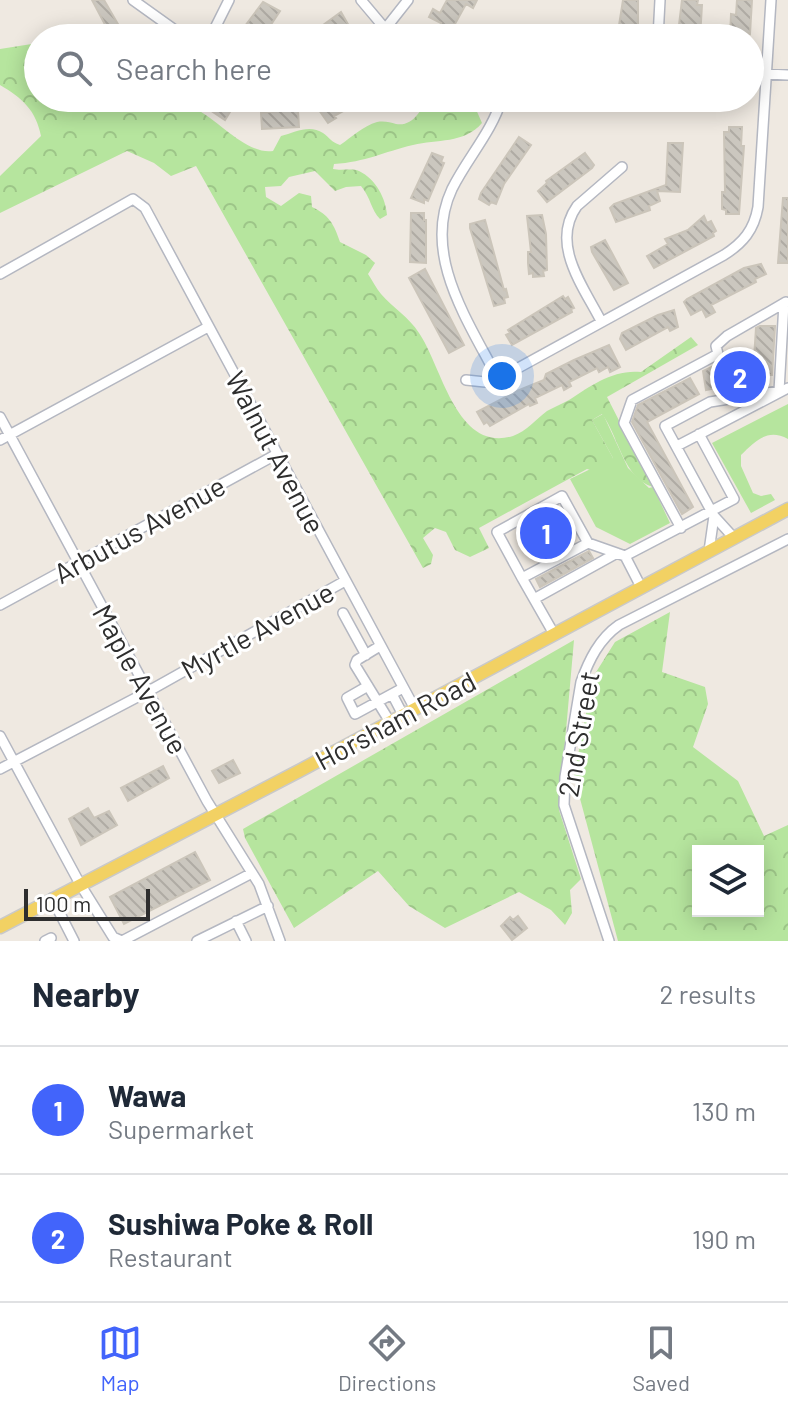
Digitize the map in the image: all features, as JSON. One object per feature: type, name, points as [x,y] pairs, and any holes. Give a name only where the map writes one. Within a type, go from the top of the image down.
[{"type":"main road","name":"Horsham Road","points":[[0,927],[788,509]]},
{"type":"street","points":[[133,0],[166,24]]},
{"type":"street","points":[[217,24],[229,0]]},
{"type":"street","points":[[361,0],[377,24]]},
{"type":"street","points":[[393,24],[408,0]]},
{"type":"street","points":[[659,24],[660,0]]},
{"type":"street","points":[[466,380],[485,382],[498,379],[724,255],[739,245],[751,231],[758,207],[771,0]]},
{"type":"street","points":[[764,74],[788,75]]},
{"type":"street","points":[[497,112],[491,127],[450,193],[445,212],[443,250],[447,279],[498,379]]},
{"type":"street","points":[[601,321],[568,258],[567,231],[571,213],[583,199],[622,167]]},
{"type":"street","name":"Walnut Avenue","points":[[0,274],[133,199],[145,208],[403,688],[409,712]]},
{"type":"street","points":[[784,390],[786,302]]},
{"type":"street","points":[[681,528],[624,423],[632,400],[718,354],[716,346],[727,336],[786,302]]},
{"type":"street","points":[[0,440],[208,327]]},
{"type":"street","points":[[677,446],[784,390]]},
{"type":"street","points":[[734,538],[713,514],[665,426],[710,402],[784,390]]},
{"type":"street","name":"Maple Avenue","points":[[0,417],[147,692],[215,815],[252,873],[283,941]]},
{"type":"street","points":[[534,599],[621,554],[713,514],[734,499],[699,434]]},
{"type":"street","name":"Arbutus Avenue","points":[[0,605],[277,454]]},
{"type":"street","points":[[554,634],[497,532],[562,496],[588,543],[621,554],[641,587]]},
{"type":"street","points":[[709,551],[713,514]]},
{"type":"street","name":"2nd Street","points":[[609,941],[566,815],[563,792],[586,667],[600,643],[619,625],[788,539]]},
{"type":"street","points":[[522,578],[588,543]]},
{"type":"street","name":"Myrtle Avenue","points":[[0,769],[147,692],[345,581]]},
{"type":"street","points":[[343,613],[366,655]]},
{"type":"street","points":[[380,646],[355,662],[390,722]]},
{"type":"street","points":[[368,686],[347,698],[357,714],[403,688]]},
{"type":"street","points":[[392,694],[409,712]]},
{"type":"street","points":[[0,736],[80,884],[113,937],[122,941],[252,873]]},
{"type":"street","points":[[52,898],[74,941]]},
{"type":"street","points":[[197,941],[268,906]]},
{"type":"street","points":[[236,921],[246,941]]},
{"type":"green space","points":[[24,45],[24,103],[0,85],[0,49]]},
{"type":"green space","points":[[31,112],[202,112],[253,148],[273,151],[281,136],[297,131],[318,130],[340,145],[377,122],[407,123],[419,112],[477,112],[482,123],[459,138],[413,145],[334,164],[333,169],[359,171],[375,184],[387,215],[380,219],[361,186],[335,191],[315,171],[289,177],[281,186],[265,187],[266,197],[281,206],[299,193],[311,196],[312,207],[330,221],[340,242],[375,263],[368,274],[381,294],[419,333],[464,420],[478,432],[494,438],[518,434],[547,411],[603,380],[621,373],[641,372],[691,337],[698,345],[607,397],[653,487],[643,482],[628,466],[602,414],[592,420],[613,458],[610,465],[597,472],[587,469],[479,528],[489,548],[470,557],[455,550],[446,532],[435,528],[423,538],[433,555],[431,564],[423,568],[196,166],[171,176],[154,163],[127,151],[0,213],[0,176],[41,136]]},
{"type":"green space","points":[[788,404],[788,439],[768,435],[757,440],[741,455],[741,466],[753,493],[761,496],[771,494],[775,500],[751,513],[712,443]]},
{"type":"green space","points":[[603,414],[628,468],[649,488],[653,487],[670,523],[630,544],[596,527],[570,479],[613,458],[592,420]]},
{"type":"green space","points":[[670,612],[662,672],[705,687],[708,704],[693,747],[738,781],[764,836],[788,825],[788,941],[618,941],[574,776],[593,677],[615,642]]},
{"type":"green space","points":[[574,640],[559,810],[581,879],[570,890],[572,913],[565,925],[551,910],[519,892],[445,928],[409,906],[378,871],[294,928],[243,829]]},
{"type":"building","points":[[92,0],[104,0],[118,24],[105,24]]},
{"type":"building","points":[[447,0],[477,0],[473,8],[466,4],[455,24],[440,24],[429,17],[433,9],[440,13]]},
{"type":"building","points":[[623,0],[638,0],[638,24],[619,24]]},
{"type":"building","points":[[682,0],[698,0],[697,5],[702,5],[701,24],[679,24]]},
{"type":"building","points":[[737,0],[752,0],[751,24],[731,24],[731,14],[736,15]]},
{"type":"building","points":[[263,2],[280,11],[271,24],[246,24]]},
{"type":"building","points":[[341,12],[348,24],[324,24]]},
{"type":"building","points":[[213,112],[230,112],[225,120]]},
{"type":"building","points":[[298,112],[299,127],[262,129],[261,113]]},
{"type":"building","points":[[320,112],[341,112],[334,116],[336,118],[328,123]]},
{"type":"building","points":[[729,127],[742,127],[741,146],[744,146],[739,214],[726,214],[726,210],[722,209],[722,192],[725,192],[724,132],[729,132]]},
{"type":"building","points":[[519,137],[531,145],[504,184],[496,204],[491,202],[489,205],[479,199],[481,193]]},
{"type":"building","points":[[668,143],[683,143],[680,192],[657,191],[660,201],[649,206],[650,210],[616,222],[610,208],[614,204],[666,185]]},
{"type":"building","points":[[432,153],[443,157],[441,162],[444,163],[428,201],[424,199],[424,203],[411,198]]},
{"type":"building","points":[[585,153],[594,165],[592,168],[547,202],[538,191],[546,181]]},
{"type":"building","points":[[783,198],[788,198],[788,263],[778,263]]},
{"type":"building","points":[[411,213],[424,213],[426,263],[410,262]]},
{"type":"building","points":[[542,215],[547,270],[543,271],[544,276],[533,277],[533,273],[529,274],[528,252],[531,252],[527,216]]},
{"type":"building","points":[[704,216],[716,231],[714,236],[654,268],[647,256],[668,244],[665,239],[688,230]]},
{"type":"building","points":[[485,220],[508,297],[504,298],[505,303],[494,306],[470,228],[470,224]]},
{"type":"building","points":[[605,240],[628,283],[614,290],[591,247]]},
{"type":"building","points":[[761,264],[766,274],[711,305],[715,312],[706,317],[702,309],[691,315],[684,302],[687,299],[744,268]]},
{"type":"building","points":[[425,269],[464,345],[449,353],[409,278]]},
{"type":"building","points":[[563,296],[565,299],[568,297],[574,308],[572,312],[512,345],[506,335],[510,333],[508,330]]},
{"type":"building","points":[[674,310],[678,327],[670,331],[668,327],[626,350],[620,339],[622,333]]},
{"type":"building","points":[[775,326],[772,375],[753,374],[756,328]]},
{"type":"building","points":[[609,345],[620,367],[610,372],[608,367],[599,372],[597,368],[569,382],[571,386],[564,390],[562,385],[535,398],[537,403],[529,404],[490,426],[487,422],[484,424],[477,412],[544,380],[546,374]]},
{"type":"building","points":[[741,354],[746,382],[706,390],[703,371],[725,358]]},
{"type":"building","points":[[690,378],[699,394],[647,422],[693,507],[682,514],[632,422],[638,405]]},
{"type":"building","points":[[554,514],[566,535],[546,550],[538,552],[526,531]]},
{"type":"building","points":[[589,551],[593,558],[540,587],[536,579]]},
{"type":"building","points":[[233,760],[240,773],[219,783],[212,771]]},
{"type":"building","points":[[163,766],[169,778],[128,801],[121,788]]},
{"type":"building","points":[[88,808],[94,818],[109,811],[117,825],[81,845],[69,819]]},
{"type":"building","points":[[195,852],[210,880],[124,924],[110,897]]},
{"type":"building","points":[[518,916],[527,928],[512,940],[501,926],[510,917],[513,920]]},
{"type":"place","name":"Sushiwa Poke & Roll","points":[[740,377]]},
{"type":"place","name":"Wawa","points":[[546,533]]}]
